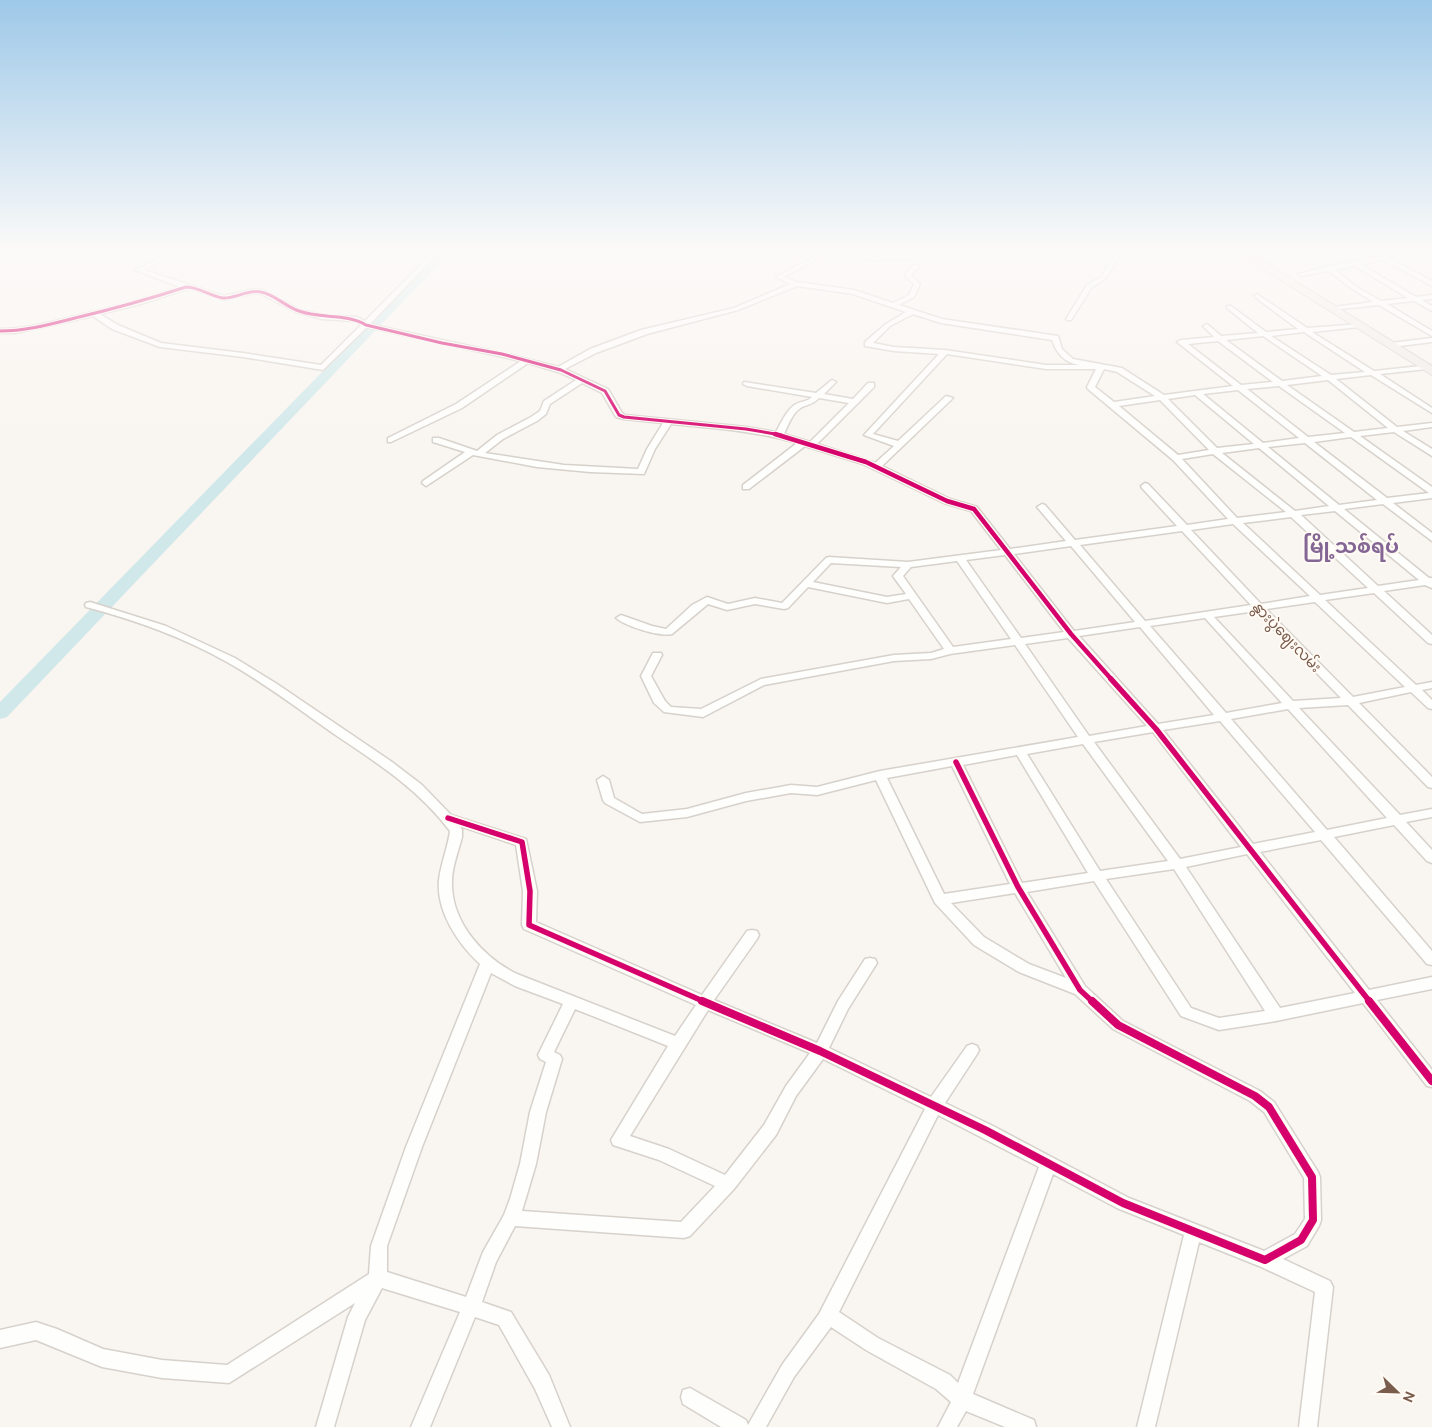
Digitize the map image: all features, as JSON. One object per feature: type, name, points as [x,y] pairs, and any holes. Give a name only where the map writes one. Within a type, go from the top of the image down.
[{"type":"highway","points":[[1346,317],[1429,369]]},
{"type":"street","points":[[0,331],[24,330],[83,317]]},
{"type":"street","points":[[99,317],[115,326],[160,345],[243,355],[323,368],[374,317]]},
{"type":"street","points":[[320,317],[361,320],[366,325],[561,370],[606,392],[618,415],[668,422],[746,429],[779,435],[876,467],[947,501],[974,509],[1071,634],[1156,729],[1432,1081]]},
{"type":"street","points":[[561,370],[570,361],[620,340],[702,317]]},
{"type":"street","points":[[903,317],[888,325],[868,344],[894,349],[945,352],[1046,367],[1119,370],[1161,397],[1216,451],[1294,514],[1379,590],[1432,641]]},
{"type":"street","points":[[926,317],[941,321],[1055,338],[1058,350],[1071,361],[1102,368]]},
{"type":"street","points":[[1242,317],[1264,334],[1330,378],[1396,430],[1432,454]]},
{"type":"street","points":[[1286,317],[1432,411]]},
{"type":"street","points":[[1402,317],[1432,334]]},
{"type":"street","points":[[1359,325],[1181,342],[1432,538]]},
{"type":"street","points":[[1207,326],[1220,339],[1280,384],[1432,491]]},
{"type":"street","points":[[1392,345],[1432,340]]},
{"type":"street","points":[[901,445],[868,435],[945,352]]},
{"type":"street","points":[[391,440],[459,406],[527,361]]},
{"type":"street","points":[[1102,368],[1091,387],[1176,458],[1235,521],[1432,706]]},
{"type":"street","points":[[1112,405],[1240,388],[1429,369]]},
{"type":"street","points":[[426,483],[500,437],[534,419],[543,412],[547,403],[582,379]]},
{"type":"street","points":[[779,435],[791,413],[798,406],[810,402],[832,382]]},
{"type":"street","points":[[748,384],[856,402]]},
{"type":"street","points":[[746,487],[807,444],[856,402],[871,385]]},
{"type":"street","points":[[1197,393],[1430,583]]},
{"type":"street","points":[[876,467],[949,398]]},
{"type":"street","points":[[436,440],[475,453],[544,466],[641,472],[651,449],[668,422]]},
{"type":"street","points":[[1176,458],[1216,451],[1432,425]]},
{"type":"street","name":"နွားပွဲဈေးလမ်း","points":[[1146,486],[1258,608],[1432,784]]},
{"type":"street","points":[[621,618],[650,629],[668,632],[696,607],[707,600],[727,607],[755,602],[784,606],[829,560],[908,565],[1432,495]]},
{"type":"street","points":[[1042,507],[1322,835],[1432,960]]},
{"type":"street","points":[[960,558],[1086,740],[1177,864],[1276,1015]]},
{"type":"street","points":[[908,565],[898,576],[950,651]]},
{"type":"street","points":[[658,655],[646,676],[660,703],[668,710],[702,713],[761,682],[894,658],[931,656],[950,651],[1019,643],[1142,623],[1207,616],[1315,598],[1430,583]]},
{"type":"street","points":[[807,584],[887,600],[912,596]]},
{"type":"street","points":[[90,605],[107,609],[183,638],[230,659],[424,791],[456,830],[445,885],[448,910],[467,942],[504,974],[679,1044]]},
{"type":"street","points":[[1207,616],[1432,858]]},
{"type":"street","points":[[603,780],[609,800],[640,818],[686,813],[746,797],[782,791],[817,791],[880,775],[1292,706],[1350,701],[1432,685]]},
{"type":"street","points":[[1020,751],[1097,876],[1186,1012],[1219,1024],[1276,1015],[1432,983]]},
{"type":"street","points":[[956,762],[1018,888],[1080,990],[1118,1025],[1255,1096],[1269,1106],[1312,1177],[1313,1220],[1301,1240],[1265,1260]]},
{"type":"street","points":[[880,775],[940,900],[979,941],[1024,968],[1080,990]]},
{"type":"street","points":[[940,900],[1177,864],[1432,813]]},
{"type":"street","points":[[448,818],[522,842],[530,891],[529,925],[624,968],[820,1051],[985,1130],[1123,1203],[1265,1260],[1324,1287],[1308,1427]]},
{"type":"street","points":[[728,1184],[663,1154],[620,1140],[649,1088],[679,1044],[704,1001],[752,935]]},
{"type":"street","points":[[325,1427],[357,1317],[378,1278],[379,1246],[382,1236],[414,1147],[488,962]]},
{"type":"street","points":[[511,1218],[684,1230],[728,1184],[770,1130],[791,1091],[820,1051],[843,1005],[870,963]]},
{"type":"street","points":[[420,1427],[489,1258],[511,1218],[528,1164],[538,1112],[554,1059],[545,1055],[572,1001]]},
{"type":"street","points":[[756,1427],[788,1371],[828,1315],[934,1106],[972,1050]]},
{"type":"street","points":[[947,1427],[961,1399],[1048,1165]]},
{"type":"street","points":[[1146,1427],[1193,1231]]},
{"type":"street","points":[[0,1339],[36,1332],[57,1338],[102,1358],[162,1369],[229,1374],[378,1278],[505,1318],[542,1382],[561,1427]]},
{"type":"street","points":[[828,1315],[872,1344],[943,1382],[961,1399],[1027,1427]]},
{"type":"street","points":[[690,1397],[739,1427]]},
{"type":"waterway","points":[[0,713],[383,317]]},
{"type":"cycle path","points":[[0,331],[15,331],[82,317]]},
{"type":"cycle path","points":[[320,317],[357,319],[366,325],[442,343],[502,354],[561,370],[605,391],[619,415],[624,417],[746,429],[779,435],[866,462],[947,501],[974,509],[1071,634],[1156,729],[1432,1081]]},
{"type":"cycle path","points":[[448,818],[522,842],[530,891],[529,925],[624,968],[820,1051],[985,1130],[1123,1203],[1265,1260],[1301,1240],[1313,1220],[1312,1177],[1269,1107],[1255,1096],[1118,1025],[1080,990],[1018,887],[956,762]]},
{"type":"district","name":"မြို့သစ်ရပ်","points":[[1351,546]]}]
